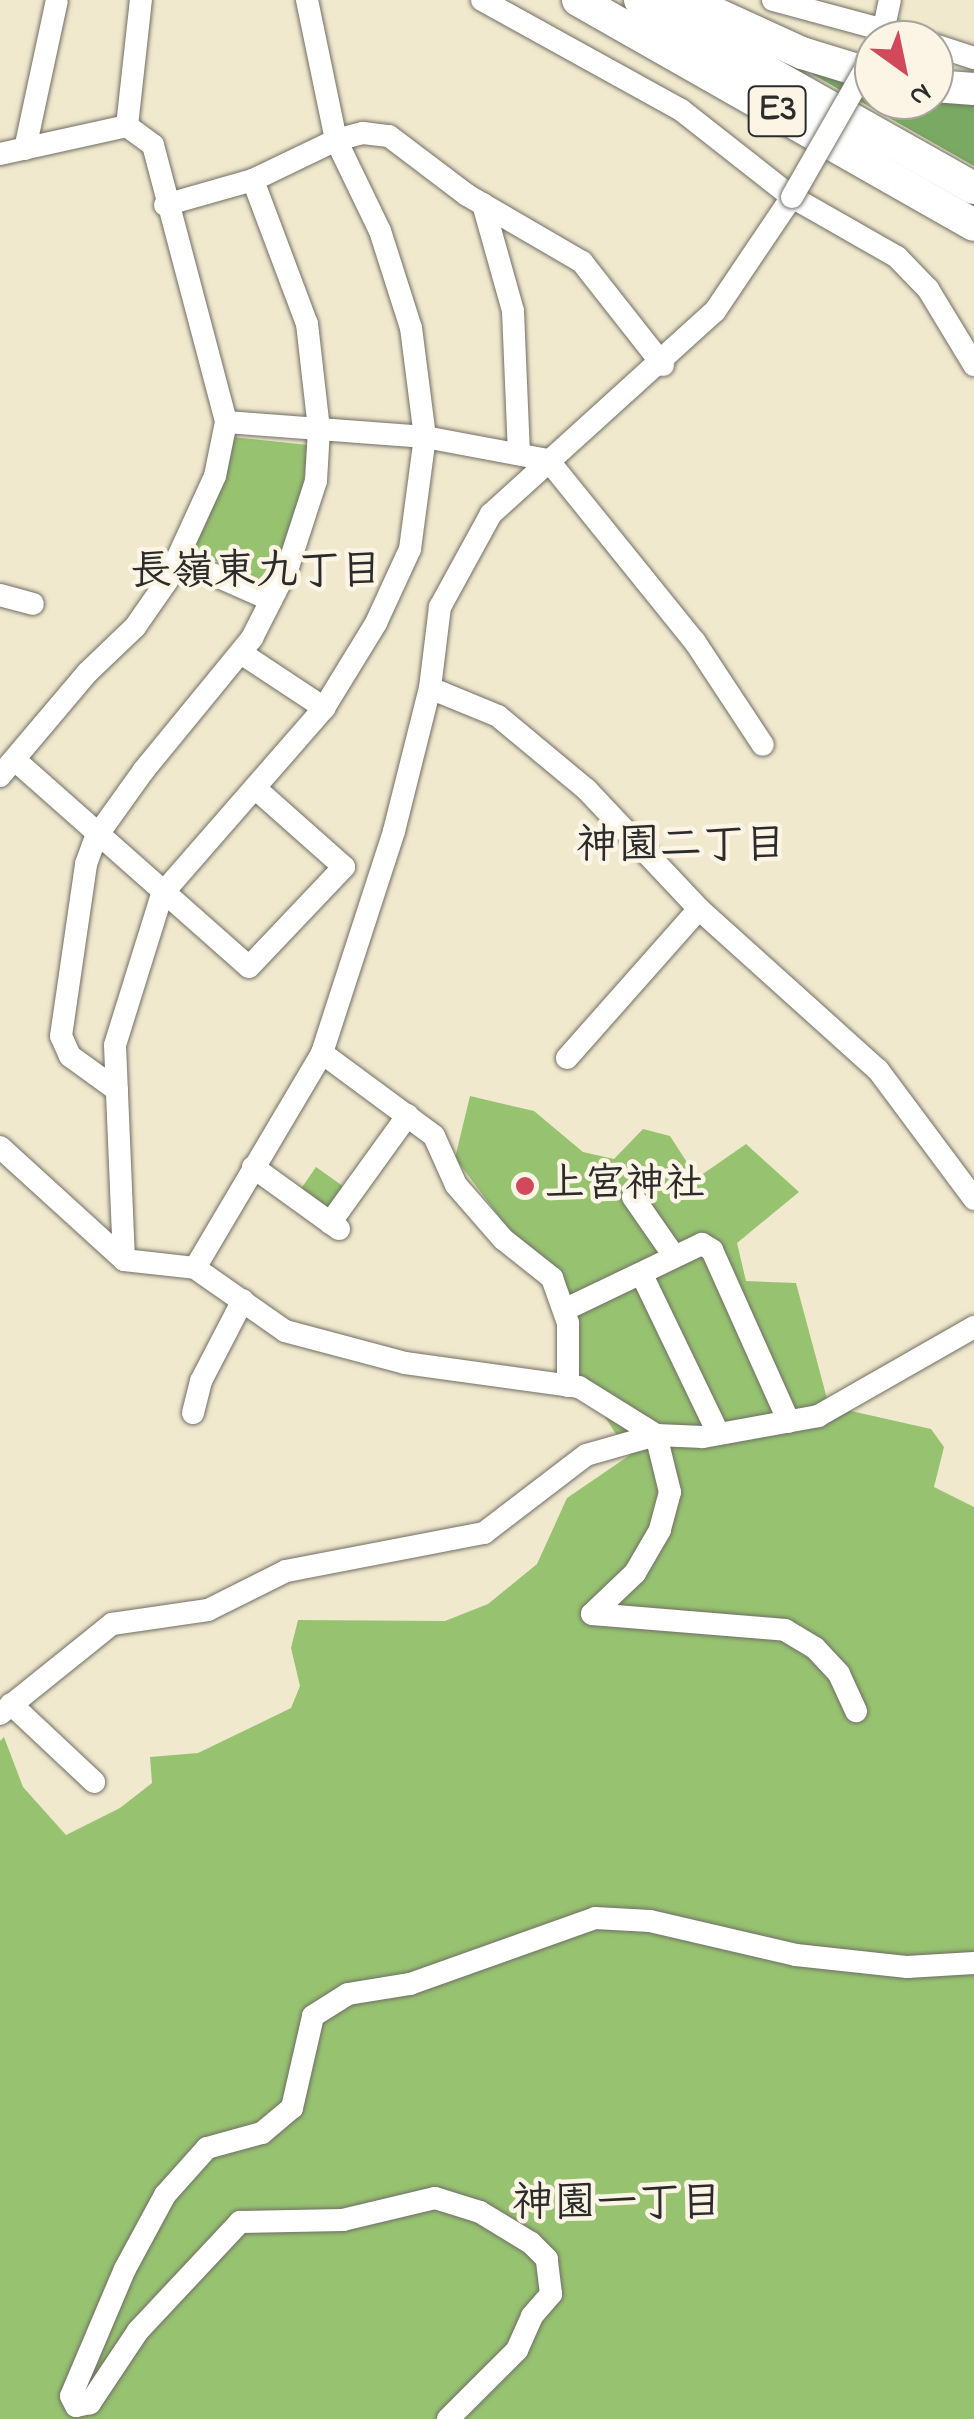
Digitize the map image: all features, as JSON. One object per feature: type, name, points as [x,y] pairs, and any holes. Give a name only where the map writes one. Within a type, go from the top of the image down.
[{"type":"highway","name":"E3","points":[[578,0],[974,225]]},
{"type":"highway","name":"E3","points":[[640,0],[974,188]]},
{"type":"highway","points":[[686,0],[802,53],[854,69]]},
{"type":"street","points":[[25,149],[57,0]]},
{"type":"street","points":[[126,126],[140,0]]},
{"type":"street","points":[[124,1260],[115,1045],[162,894],[324,708],[376,623],[410,549],[425,438],[411,328],[380,231],[336,140],[307,0]]},
{"type":"street","points":[[482,0],[681,110],[792,198],[898,257],[928,290],[974,365]]},
{"type":"street","points":[[773,0],[854,24]]},
{"type":"street","points":[[195,1268],[322,1053],[394,831],[430,688],[440,606],[491,514],[548,460],[663,364],[716,311],[792,198],[854,89]]},
{"type":"street","points":[[0,154],[126,126],[153,145],[165,205],[226,422],[215,476],[178,559],[135,627],[87,672],[8,768],[249,966],[344,866],[255,788]]},
{"type":"street","points":[[165,205],[253,180],[336,140],[362,133],[388,136],[483,204],[582,262],[663,364]]},
{"type":"street","points":[[117,1090],[70,1056],[61,1036],[68,960],[96,837],[240,654],[271,600],[307,519],[319,429],[307,324],[253,180]]},
{"type":"street","points":[[483,204],[512,311],[518,454]]},
{"type":"street","points":[[226,422],[425,438],[548,460],[695,642],[763,745]]},
{"type":"street","points":[[178,559],[271,600]]},
{"type":"street","points":[[0,595],[33,604]]},
{"type":"street","points":[[240,654],[324,708]]},
{"type":"street","points":[[430,688],[498,716],[587,790],[699,908],[878,1070],[974,1199]]},
{"type":"street","points":[[567,1058],[699,908]]},
{"type":"street","points":[[322,1053],[434,1136],[456,1185],[502,1239],[552,1278],[564,1310],[568,1386]]},
{"type":"street","points":[[252,1167],[335,1227],[408,1115]]},
{"type":"street","points":[[0,1147],[124,1260],[195,1268],[285,1330],[406,1363],[568,1386],[656,1436],[670,1492],[660,1530],[635,1573],[592,1614],[784,1630],[815,1648],[839,1674],[856,1711]]},
{"type":"street","points":[[633,1197],[674,1256]]},
{"type":"street","points":[[564,1310],[643,1277],[690,1246],[712,1250],[789,1422]]},
{"type":"street","points":[[643,1277],[718,1433]]},
{"type":"street","points":[[193,1413],[201,1381],[243,1300]]},
{"type":"street","points":[[94,1782],[6,1709],[112,1624],[208,1610],[286,1571],[484,1533],[586,1456],[656,1436],[718,1433],[818,1416],[974,1327]]},
{"type":"street","points":[[448,2419],[517,2350],[532,2316],[551,2294],[547,2259],[531,2242],[480,2212],[435,2198],[344,2220],[240,2222],[138,2331],[90,2403],[76,2406],[71,2396],[125,2269],[166,2196],[206,2148],[262,2134],[292,2108],[313,2016],[348,1994],[410,1984],[595,1918],[650,1921],[796,1954],[906,1967],[974,1963]]},
{"type":"green space","points":[[817,66],[854,78],[854,98],[812,74]]},
{"type":"green space","points":[[974,97],[974,166],[893,120],[954,120],[954,98]]},
{"type":"green space","points":[[232,437],[308,445],[302,499],[282,557],[260,587],[194,548]]},
{"type":"green space","points":[[470,1096],[534,1111],[583,1152],[614,1159],[643,1129],[670,1136],[697,1178],[746,1144],[799,1192],[737,1243],[746,1281],[796,1283],[829,1406],[931,1429],[944,1447],[934,1487],[974,1507],[974,2419],[0,2419],[0,1741],[4,1737],[23,1787],[66,1835],[120,1808],[152,1783],[150,1757],[198,1753],[291,1708],[300,1686],[291,1648],[298,1620],[445,1621],[488,1604],[537,1564],[567,1498],[630,1455],[577,1375],[577,1320],[455,1158]]},
{"type":"green space","points":[[316,1167],[347,1189],[328,1215],[298,1193]]},
{"type":"place","name":"上宮神社","points":[[525,1186]]},
{"type":"district","name":"長嶺東九丁目","points":[[256,573]]},
{"type":"district","name":"神園二丁目","points":[[681,847]]},
{"type":"district","name":"神園一丁目","points":[[617,2205]]}]
